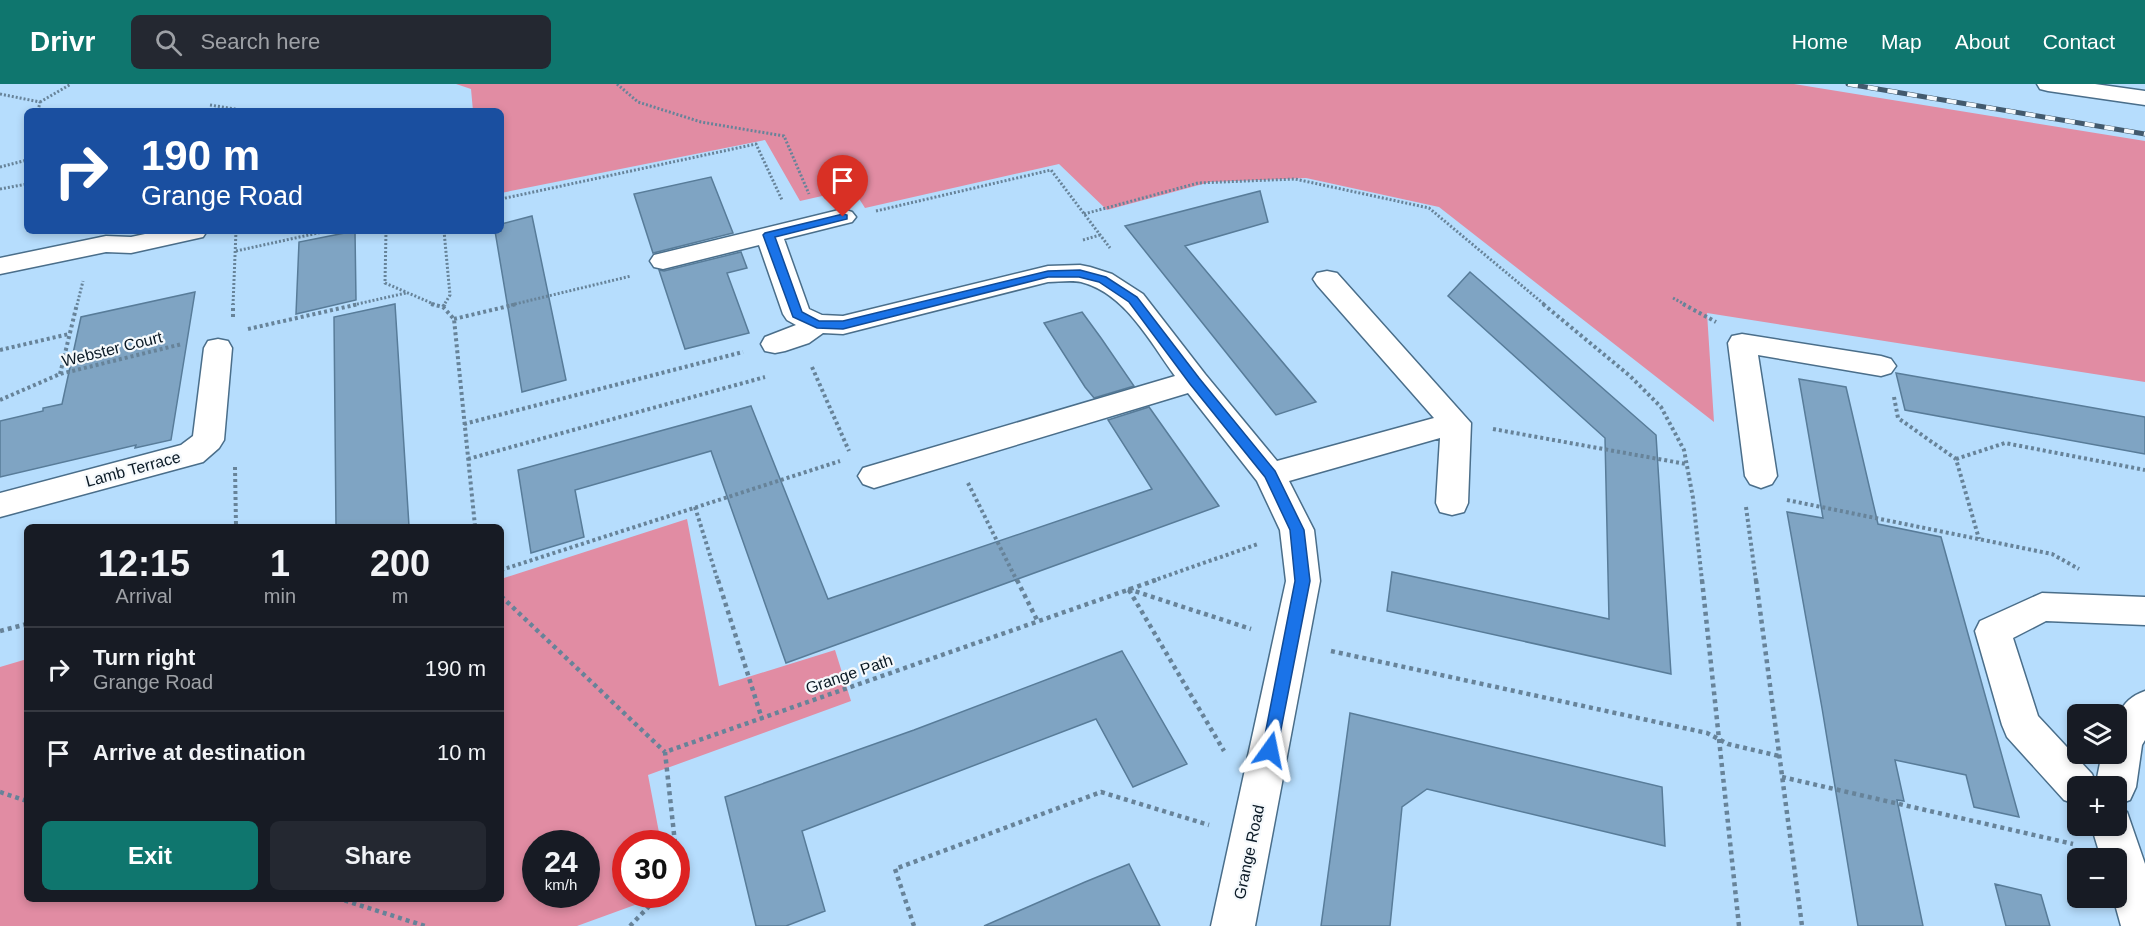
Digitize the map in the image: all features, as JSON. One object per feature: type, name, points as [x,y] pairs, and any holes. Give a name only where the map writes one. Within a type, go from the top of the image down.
[{"type":"street","points":[[2048,84],[2145,98]]},
{"type":"street","points":[[663,261],[832,220]]},
{"type":"street","points":[[775,344],[799,336],[817,324],[797,314],[782,232]]},
{"type":"street","points":[[0,266],[102,241],[131,245],[180,234]]},
{"type":"street","name":"Grange Road","points":[[817,324],[843,325],[1048,274],[1080,273],[1102,280],[1133,300],[1194,381],[1270,475],[1297,530],[1302,581],[1262,793],[1233,926]]},
{"type":"street","points":[[1328,279],[1456,423],[1452,503]]},
{"type":"street","name":"Lamb Terrace","points":[[0,505],[192,454],[208,440],[225,340]]},
{"type":"street","points":[[1752,484],[1742,343],[1881,366]]},
{"type":"street","points":[[863,466],[952,453],[1194,381]]},
{"type":"street","points":[[1270,475],[1456,423]]},
{"type":"street","points":[[2068,776],[2021,725],[1993,631],[2042,607],[2145,611]]},
{"type":"street","points":[[2118,776],[2123,741],[2145,707]]},
{"type":"street","points":[[2116,840],[2143,926]]},
{"type":"path","points":[[0,94],[40,102],[71,84]]},
{"type":"path","points":[[617,84],[638,102],[701,122],[784,136],[832,220],[1051,170],[1137,284],[1133,300]]},
{"type":"path","points":[[39,108],[40,102]]},
{"type":"path","points":[[210,105],[228,108]]},
{"type":"path","points":[[504,198],[756,144],[782,232]]},
{"type":"path","points":[[0,167],[24,161]]},
{"type":"path","points":[[1084,214],[1198,183],[1295,179],[1429,208],[1630,376],[1661,407],[1684,450],[1693,498],[1739,926]]},
{"type":"path","points":[[0,189],[24,185]]},
{"type":"path","points":[[236,234],[225,340],[406,293]]},
{"type":"path","points":[[236,251],[313,234]]},
{"type":"path","points":[[386,234],[385,283],[443,307],[454,319],[475,524]]},
{"type":"path","points":[[443,307],[450,295],[444,234]]},
{"type":"path","points":[[60,374],[70,334],[102,241]]},
{"type":"path","points":[[454,319],[628,278],[663,261]]},
{"type":"path","points":[[1673,298],[1716,322],[1742,343]]},
{"type":"path","name":"Webster Court","points":[[0,350],[70,334]]},
{"type":"path","name":"Webster Court","points":[[0,400],[60,374],[186,343]]},
{"type":"path","points":[[464,424],[775,344]]},
{"type":"path","points":[[811,364],[863,466]]},
{"type":"path","points":[[1881,366],[1892,390],[1898,418],[1956,459],[1979,539]]},
{"type":"path","points":[[1456,423],[1686,464]]},
{"type":"path","points":[[1956,459],[2005,443],[2145,470]]},
{"type":"path","points":[[952,453],[1038,622]]},
{"type":"path","points":[[504,569],[841,460]]},
{"type":"path","points":[[235,465],[236,524]]},
{"type":"path","points":[[1802,926],[1779,756],[1752,484],[1979,539],[2052,554]]},
{"type":"path","points":[[695,507],[762,719]]},
{"type":"path","name":"Grange Path","points":[[666,752],[1297,530]]},
{"type":"path","points":[[1128,589],[1292,642],[1707,733],[1728,744],[1779,756]]},
{"type":"path","points":[[1128,589],[1218,744],[1262,793]]},
{"type":"path","points":[[504,599],[666,752],[674,830]]},
{"type":"path","points":[[0,631],[24,625]]},
{"type":"path","points":[[1782,777],[2116,840]]},
{"type":"path","points":[[0,792],[24,800]]},
{"type":"path","points":[[915,926],[896,869],[1101,792],[1252,838]]},
{"type":"path","points":[[350,902],[425,926]]},
{"type":"path","points":[[630,926],[647,908]]},
{"type":"shaded area","points":[[456,84],[1794,84],[2145,141],[2145,382],[1707,313],[1714,422],[1439,207],[1306,178],[1210,182],[1107,210],[1059,164],[865,208],[853,189],[800,201],[765,140],[504,192],[504,108],[473,108],[471,89]]},
{"type":"shaded area","points":[[687,519],[719,686],[835,650],[851,701],[648,775],[659,830],[612,830],[612,908],[626,908],[577,926],[0,926],[0,667],[24,660],[24,902],[504,902],[504,578]]},
{"type":"building","points":[[711,177],[733,233],[653,253],[634,194]]},
{"type":"building","points":[[1260,191],[1268,222],[1185,246],[1316,402],[1276,415],[1125,226]]},
{"type":"building","points":[[532,216],[566,380],[522,392],[496,234],[504,234],[504,223]]},
{"type":"building","points":[[340,234],[355,234],[356,300],[296,314],[299,242]]},
{"type":"building","points":[[741,252],[747,268],[727,273],[749,333],[685,349],[659,270],[664,271]]},
{"type":"building","points":[[1470,272],[1656,435],[1671,674],[1387,611],[1392,572],[1609,619],[1605,438],[1448,296]]},
{"type":"building","points":[[195,292],[171,440],[135,448],[136,445],[0,477],[0,421],[62,404],[81,317]]},
{"type":"building","points":[[395,304],[409,524],[336,524],[334,317]]},
{"type":"building","points":[[1082,312],[1134,386],[1094,398],[1085,387],[1044,323]]},
{"type":"building","points":[[1896,373],[2145,417],[2145,454],[1905,410]]},
{"type":"building","points":[[1799,379],[1846,387],[1878,524],[1941,537],[2019,817],[1974,807],[1966,775],[1895,760],[1904,801],[1897,800],[1923,926],[1858,926],[1787,512],[1823,518]]},
{"type":"building","points":[[751,406],[828,599],[1152,489],[1108,420],[1149,407],[1219,506],[786,663],[711,451],[575,490],[584,537],[531,553],[518,470]]},
{"type":"building","points":[[1122,651],[1187,764],[1133,787],[1096,719],[802,831],[825,911],[786,926],[756,926],[725,797],[914,730]]},
{"type":"building","points":[[1350,713],[1662,787],[1665,846],[1427,789],[1402,807],[1390,926],[1321,926]]},
{"type":"building","points":[[1129,864],[1160,926],[984,926],[1085,882]]},
{"type":"building","points":[[1995,884],[2041,895],[2050,926],[2006,926]]},
{"type":"railway","points":[[1848,84],[2145,134]]},
{"type":"route","points":[[843,217],[769,235],[797,314],[817,324],[843,325],[1048,274],[1080,273],[1102,280],[1133,300],[1194,381],[1270,475],[1297,530],[1302,581],[1270,750]]}]
